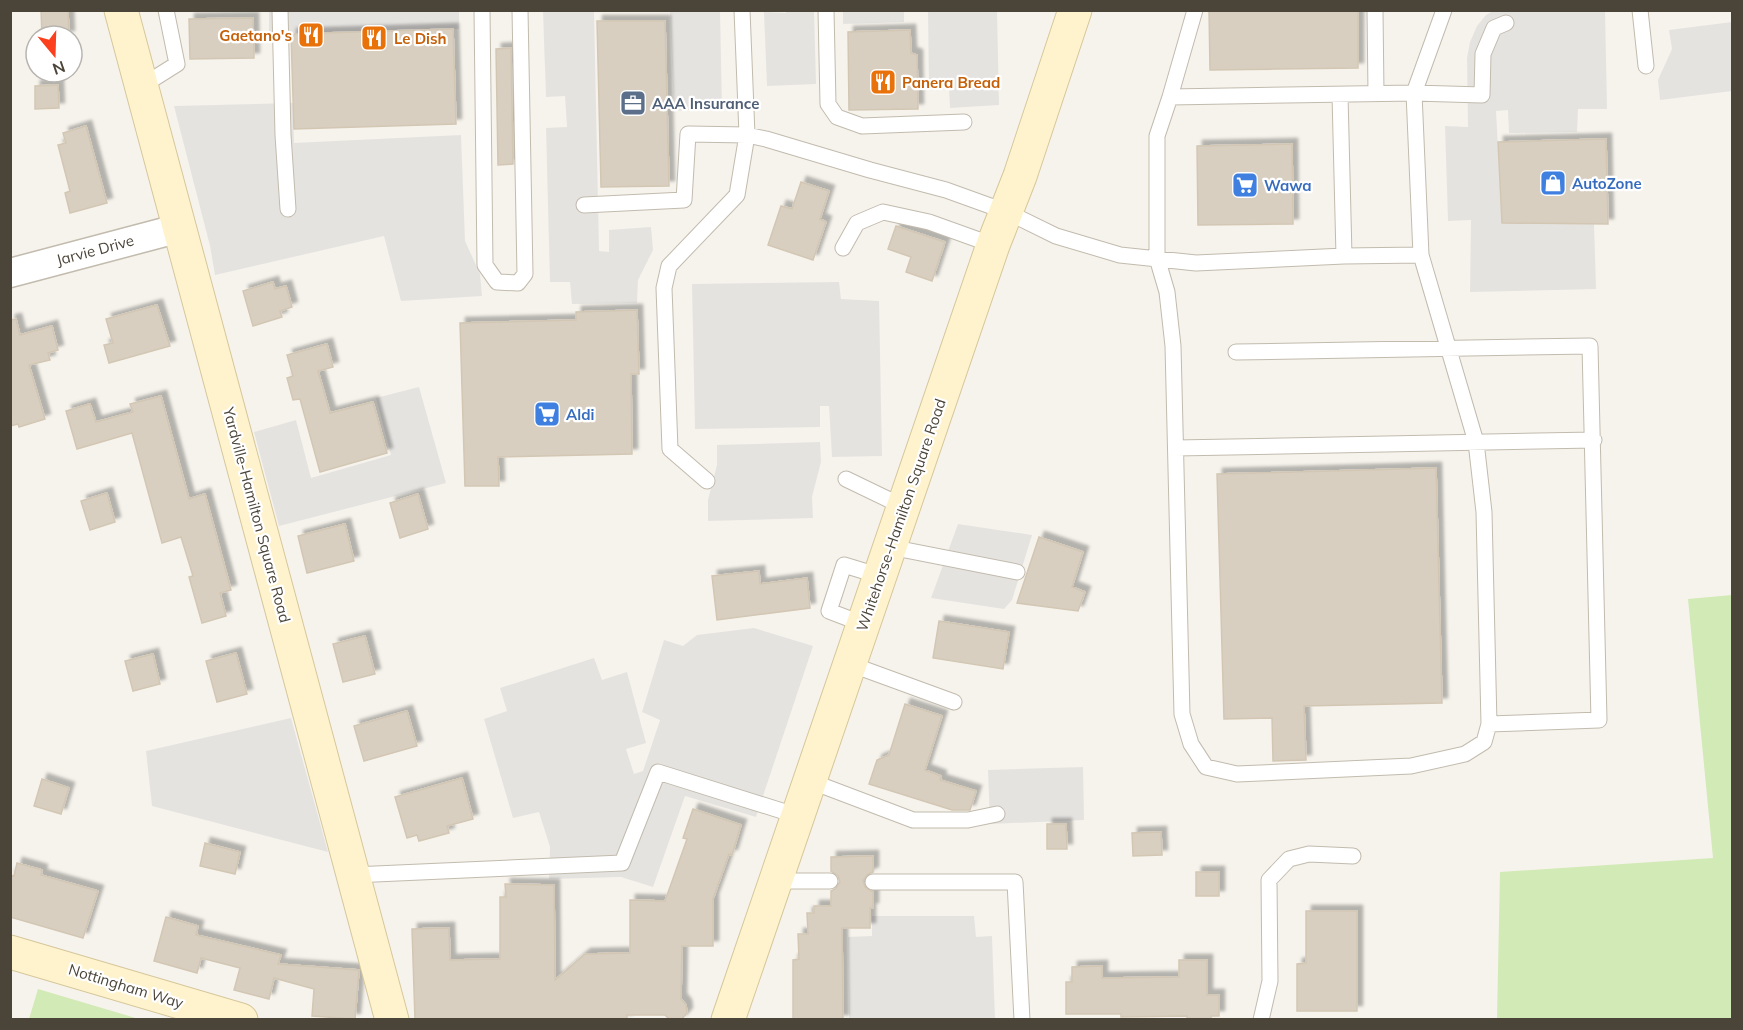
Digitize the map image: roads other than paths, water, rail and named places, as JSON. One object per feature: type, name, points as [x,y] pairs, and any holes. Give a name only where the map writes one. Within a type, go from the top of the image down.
[{"type":"street","name":"Yardville-Hamilton Square Road","points":[[121,10],[392,1020]]},
{"type":"street","name":"Whitehorse-Hamilton Square Road","points":[[728,1020],[1075,10]]},
{"type":"street","name":"Jarvie Drive","points":[[10,273],[180,228]]},
{"type":"street","name":"Nottingham Way","points":[[10,952],[241,1020]]},
{"type":"lane","points":[[142,86],[177,64],[166,10]]},
{"type":"lane","points":[[280,10],[283,135],[288,209]]},
{"type":"lane","points":[[482,10],[485,265],[497,282],[518,283],[525,274],[520,10]]},
{"type":"lane","points":[[707,481],[670,449],[664,288],[669,266],[737,195],[747,135],[742,10]]},
{"type":"lane","points":[[826,10],[828,104],[837,117],[862,126],[964,122]]},
{"type":"lane","points":[[1195,10],[1170,97],[1156,136],[1157,258],[1167,292],[1172,335],[1182,714],[1191,744],[1206,767],[1237,774],[1411,766],[1465,754],[1484,742],[1489,724],[1484,512],[1476,442],[1421,255],[1414,93],[1444,10]]},
{"type":"lane","points":[[1375,10],[1376,94]]},
{"type":"lane","points":[[1640,10],[1646,66]]},
{"type":"lane","points":[[1170,97],[1414,93],[1482,95],[1483,54],[1494,28],[1506,22]]},
{"type":"lane","points":[[1340,95],[1344,256]]},
{"type":"lane","points":[[584,205],[684,201],[688,134],[747,135],[946,190],[1007,212],[1056,236],[1120,255],[1196,263],[1421,255]]},
{"type":"lane","points":[[843,248],[857,224],[883,212],[930,222],[993,245]]},
{"type":"lane","points":[[1236,352],[1590,346],[1599,720],[1489,724]]},
{"type":"lane","points":[[1176,448],[1594,440]]},
{"type":"lane","points":[[846,479],[904,507]]},
{"type":"lane","points":[[885,561],[1017,572]]},
{"type":"lane","points":[[850,664],[954,702]]},
{"type":"lane","points":[[353,875],[622,863],[658,772],[798,816]]},
{"type":"lane","points":[[810,781],[913,820],[968,820],[997,814]]},
{"type":"lane","points":[[1261,1020],[1270,981],[1269,880],[1289,859],[1309,854],[1353,856]]},
{"type":"lane","points":[[776,880],[831,881]]},
{"type":"lane","points":[[873,882],[1016,882],[1022,1020]]},
{"type":"place","name":"Gaetano's","points":[[311,35]]},
{"type":"place","name":"Le Dish","points":[[374,38]]},
{"type":"place","name":"Panera Bread","points":[[883,82]]},
{"type":"place","name":"AAA Insurance","points":[[633,103]]},
{"type":"place","name":"AutoZone","points":[[1553,183]]},
{"type":"place","name":"Wawa","points":[[1245,185]]},
{"type":"place","name":"Aldi","points":[[547,414]]}]
